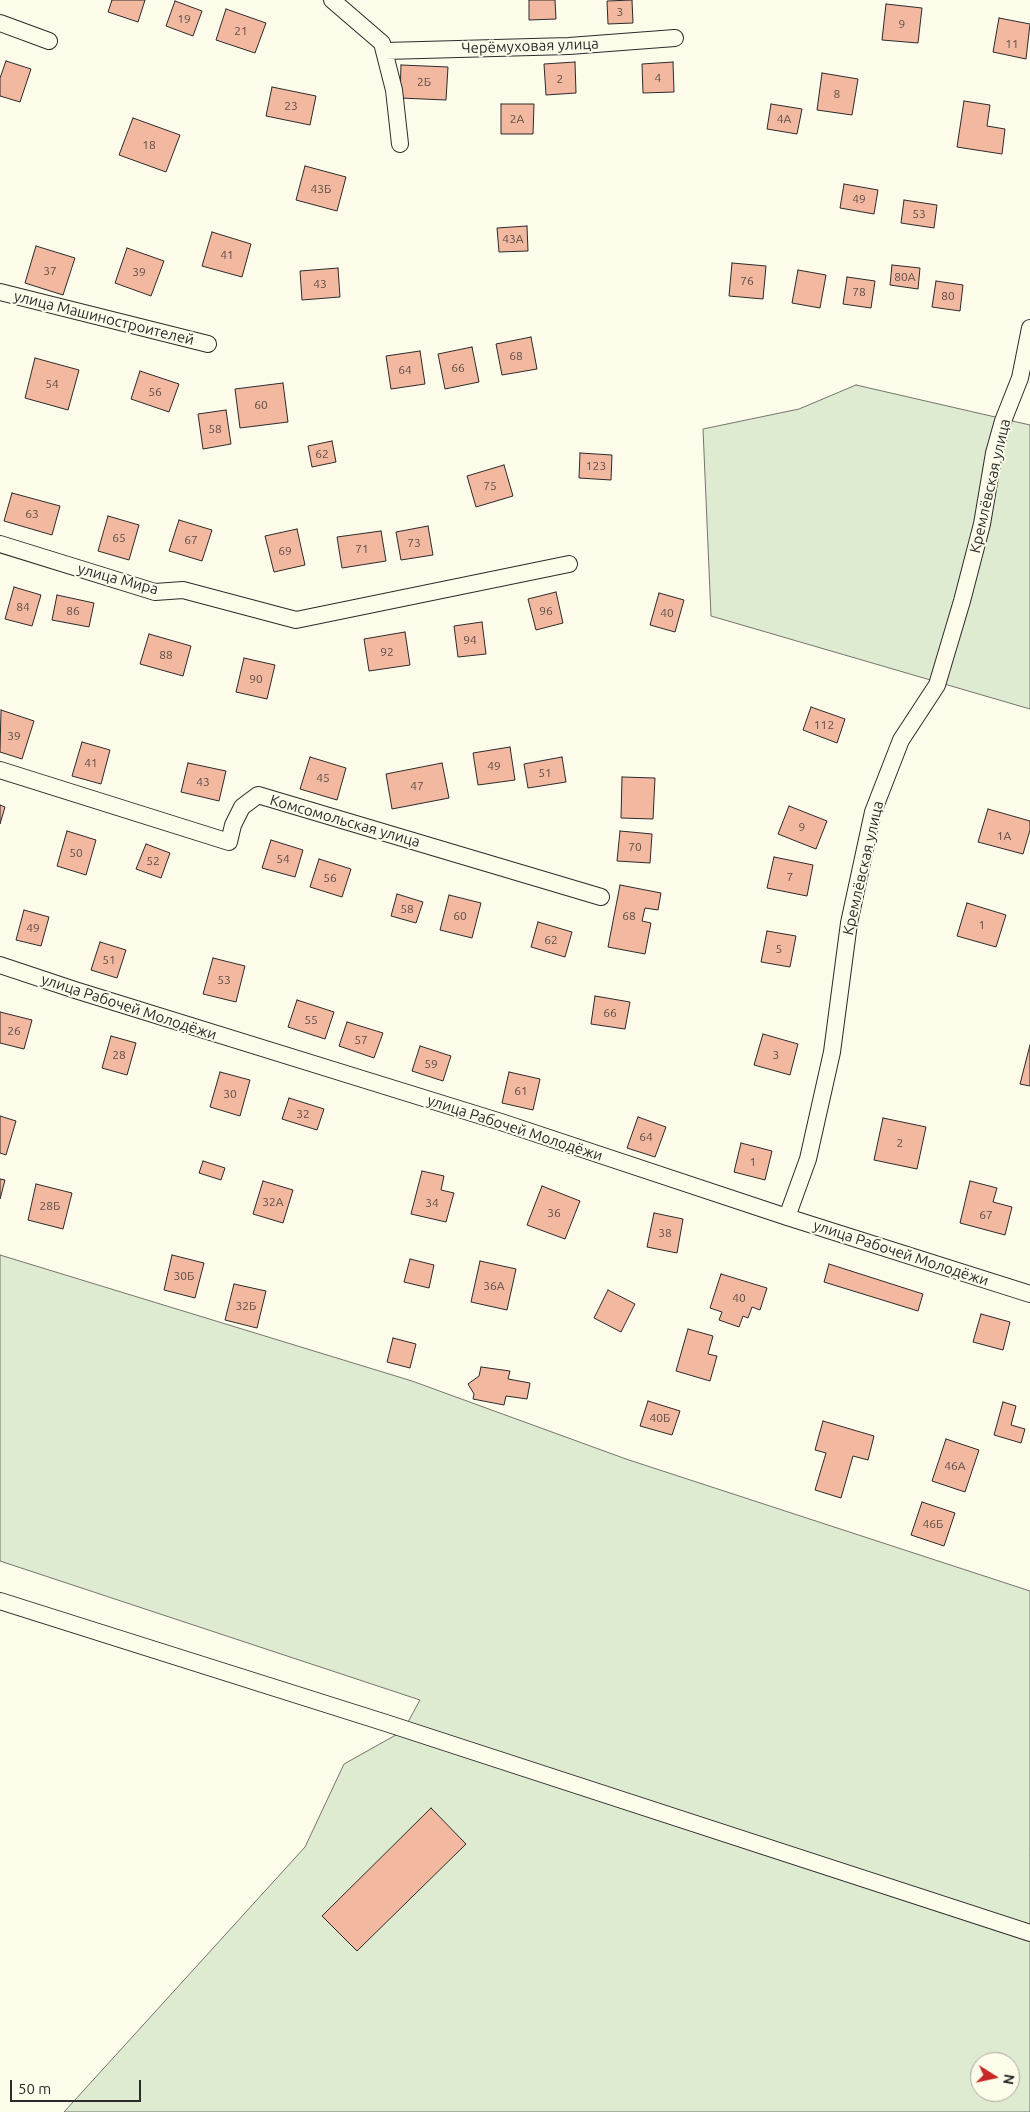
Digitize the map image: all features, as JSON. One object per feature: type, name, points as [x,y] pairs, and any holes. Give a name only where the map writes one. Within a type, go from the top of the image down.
[{"type":"street","points":[[332,0],[382,43],[394,90],[400,144]]},
{"type":"street","points":[[0,23],[49,41]]},
{"type":"street","name":"Черёмуховая улица","points":[[385,51],[568,46],[675,38]]},
{"type":"street","name":"улица Машиностроителей","points":[[0,292],[208,344]]},
{"type":"street","name":"Кремлёвская улица","points":[[787,1217],[808,1159],[832,1052],[849,923],[873,812],[901,740],[937,684],[962,601],[982,524],[994,452],[1003,421],[1020,378],[1030,328]]},
{"type":"street","name":"улица Мира","points":[[0,544],[155,592],[183,590],[296,620],[569,564]]},
{"type":"street","name":"Комсомольская улица","points":[[0,770],[229,842],[232,825],[242,808],[258,796],[601,897]]},
{"type":"street","name":"улица Рабочей Молодёжи","points":[[0,965],[84,993],[501,1122],[787,1217],[1030,1294]]},
{"type":"street","points":[[0,1602],[404,1728],[1030,1933]]},
{"type":"green space","points":[[856,385],[1030,425],[1030,709],[711,616],[703,429],[799,409]]},
{"type":"green space","points":[[0,1255],[412,1381],[626,1459],[1030,1591],[1030,2112],[64,2112],[305,1847],[344,1764],[403,1731],[420,1700],[0,1561]]},
{"type":"building","points":[[112,0],[145,0],[138,22],[108,12]]},
{"type":"building","points":[[529,0],[555,0],[556,19],[529,20]]},
{"type":"building","points":[[632,0],[633,23],[608,24],[607,1]]},
{"type":"building","points":[[175,1],[202,11],[193,36],[166,26]]},
{"type":"building","points":[[886,4],[922,8],[918,43],[882,40]]},
{"type":"building","points":[[226,9],[266,23],[255,53],[216,40]]},
{"type":"building","points":[[999,18],[1030,24],[1026,59],[993,52]]},
{"type":"building","points":[[6,61],[31,69],[20,102],[0,96],[0,78]]},
{"type":"building","points":[[575,62],[576,93],[546,95],[544,64]]},
{"type":"building","points":[[673,62],[674,92],[643,93],[642,64]]},
{"type":"building","points":[[401,65],[448,67],[446,100],[400,98]]},
{"type":"building","points":[[822,73],[858,79],[852,115],[817,110]]},
{"type":"building","points":[[272,87],[316,96],[310,125],[266,116]]},
{"type":"building","points":[[964,101],[990,105],[987,126],[1005,129],[1002,154],[957,147]]},
{"type":"building","points":[[501,104],[534,104],[533,134],[501,134]]},
{"type":"building","points":[[771,104],[802,109],[797,134],[767,129]]},
{"type":"building","points":[[133,118],[180,135],[166,172],[119,155]]},
{"type":"building","points":[[305,166],[346,177],[337,211],[296,200]]},
{"type":"building","points":[[844,184],[878,190],[874,214],[840,208]]},
{"type":"building","points":[[904,200],[937,205],[934,228],[901,223]]},
{"type":"building","points":[[527,226],[528,251],[499,252],[497,228]]},
{"type":"building","points":[[212,232],[251,244],[242,277],[202,266]]},
{"type":"building","points":[[36,246],[75,258],[63,295],[25,283]]},
{"type":"building","points":[[127,248],[164,261],[151,296],[115,283]]},
{"type":"building","points":[[732,263],[766,266],[763,299],[729,296]]},
{"type":"building","points":[[892,265],[920,268],[918,289],[890,285]]},
{"type":"building","points":[[338,268],[340,297],[302,300],[300,271]]},
{"type":"building","points":[[798,270],[826,275],[820,308],[792,303]]},
{"type":"building","points":[[847,277],[875,281],[871,308],[843,304]]},
{"type":"building","points":[[936,281],[963,285],[960,311],[932,307]]},
{"type":"building","points":[[531,337],[537,369],[502,375],[496,344]]},
{"type":"building","points":[[472,347],[479,382],[445,389],[438,354]]},
{"type":"building","points":[[420,351],[425,384],[391,389],[386,356]]},
{"type":"building","points":[[35,358],[79,370],[68,410],[25,398]]},
{"type":"building","points":[[140,371],[179,384],[169,412],[131,399]]},
{"type":"building","points":[[283,383],[288,422],[240,428],[235,389]]},
{"type":"building","points":[[226,410],[231,444],[203,449],[198,414]]},
{"type":"building","points":[[332,441],[336,462],[312,467],[308,446]]},
{"type":"building","points":[[580,453],[612,455],[611,480],[579,478]]},
{"type":"building","points":[[504,465],[513,496],[476,507],[467,476]]},
{"type":"building","points":[[12,493],[60,506],[52,535],[4,521]]},
{"type":"building","points":[[108,516],[139,525],[129,560],[98,551]]},
{"type":"building","points":[[179,520],[212,530],[202,561],[169,551]]},
{"type":"building","points":[[428,526],[433,555],[401,560],[396,532]]},
{"type":"building","points":[[297,529],[305,565],[274,572],[265,536]]},
{"type":"building","points":[[381,531],[386,561],[342,568],[337,537]]},
{"type":"building","points":[[14,587],[41,595],[32,626],[5,619]]},
{"type":"building","points":[[556,592],[563,623],[536,630],[528,599]]},
{"type":"building","points":[[659,593],[684,600],[675,632],[650,625]]},
{"type":"building","points":[[57,595],[94,603],[89,627],[52,620]]},
{"type":"building","points":[[482,622],[486,654],[458,657],[454,626]]},
{"type":"building","points":[[405,632],[410,665],[369,671],[364,639]]},
{"type":"building","points":[[149,634],[191,646],[183,676],[140,664]]},
{"type":"building","points":[[244,658],[275,665],[267,699],[236,692]]},
{"type":"building","points":[[811,707],[845,719],[837,743],[803,730]]},
{"type":"building","points":[[1,710],[34,721],[22,759],[0,752]]},
{"type":"building","points":[[82,742],[110,750],[101,784],[72,776]]},
{"type":"building","points":[[510,747],[515,780],[478,785],[473,753]]},
{"type":"building","points":[[310,757],[346,768],[337,800],[300,789]]},
{"type":"building","points":[[562,757],[566,782],[528,788],[524,764]]},
{"type":"building","points":[[188,763],[226,771],[219,801],[181,792]]},
{"type":"building","points":[[442,763],[449,798],[392,809],[386,774]]},
{"type":"building","points":[[622,777],[655,778],[653,819],[621,818]]},
{"type":"building","points":[[0,805],[5,807],[0,824]]},
{"type":"building","points":[[789,806],[827,821],[816,849],[778,834]]},
{"type":"building","points":[[988,809],[1030,821],[1030,830],[1023,854],[978,842]]},
{"type":"building","points":[[67,831],[96,840],[86,875],[57,866]]},
{"type":"building","points":[[620,831],[652,834],[650,863],[617,861]]},
{"type":"building","points":[[271,840],[303,850],[295,877],[262,868]]},
{"type":"building","points":[[146,844],[170,853],[161,878],[136,869]]},
{"type":"building","points":[[774,857],[813,865],[807,896],[767,888]]},
{"type":"building","points":[[319,859],[351,869],[342,897],[310,887]]},
{"type":"building","points":[[620,885],[661,893],[658,910],[645,908],[642,921],[651,923],[645,954],[608,947]]},
{"type":"building","points":[[397,894],[423,902],[416,923],[391,916]]},
{"type":"building","points":[[449,895],[481,903],[472,938],[440,930]]},
{"type":"building","points":[[967,903],[1006,915],[996,947],[957,936]]},
{"type":"building","points":[[24,910],[49,917],[41,946],[16,940]]},
{"type":"building","points":[[538,922],[572,932],[565,957],[531,947]]},
{"type":"building","points":[[767,931],[796,936],[790,967],[761,962]]},
{"type":"building","points":[[100,942],[126,950],[117,978],[91,970]]},
{"type":"building","points":[[213,958],[245,966],[236,1002],[203,994]]},
{"type":"building","points":[[595,996],[630,1002],[625,1029],[591,1024]]},
{"type":"building","points":[[297,1000],[334,1012],[325,1039],[288,1027]]},
{"type":"building","points":[[0,1012],[32,1020],[24,1049],[0,1043]]},
{"type":"building","points":[[347,1022],[383,1033],[374,1058],[339,1046]]},
{"type":"building","points":[[763,1034],[798,1044],[790,1075],[754,1065]]},
{"type":"building","points":[[111,1036],[136,1043],[127,1075],[102,1068]]},
{"type":"building","points":[[1030,1045],[1030,1086],[1020,1084]]},
{"type":"building","points":[[420,1046],[451,1056],[443,1081],[412,1071]]},
{"type":"building","points":[[220,1072],[250,1080],[240,1116],[210,1107]]},
{"type":"building","points":[[509,1072],[540,1079],[533,1110],[502,1103]]},
{"type":"building","points":[[289,1098],[324,1109],[317,1130],[282,1119]]},
{"type":"building","points":[[0,1116],[16,1121],[6,1155],[0,1153]]},
{"type":"building","points":[[638,1117],[666,1127],[655,1157],[627,1148]]},
{"type":"building","points":[[883,1118],[926,1127],[917,1169],[874,1160]]},
{"type":"building","points":[[741,1143],[772,1151],[765,1180],[734,1172]]},
{"type":"building","points":[[203,1161],[225,1168],[221,1180],[199,1173]]},
{"type":"building","points":[[422,1171],[444,1176],[441,1190],[454,1193],[446,1222],[411,1214]]},
{"type":"building","points":[[0,1179],[5,1180],[0,1199]]},
{"type":"building","points":[[263,1181],[293,1190],[283,1223],[253,1214]]},
{"type":"building","points":[[970,1181],[997,1188],[993,1202],[1012,1207],[1005,1235],[960,1223]]},
{"type":"building","points":[[36,1184],[72,1193],[63,1229],[28,1220]]},
{"type":"building","points":[[542,1186],[580,1201],[565,1239],[527,1225]]},
{"type":"building","points":[[654,1213],[683,1219],[677,1253],[647,1247]]},
{"type":"building","points":[[172,1255],[204,1263],[195,1298],[164,1290]]},
{"type":"building","points":[[410,1259],[434,1265],[429,1288],[404,1282]]},
{"type":"building","points":[[480,1261],[516,1269],[507,1310],[471,1302]]},
{"type":"building","points":[[829,1264],[923,1294],[918,1311],[824,1282]]},
{"type":"building","points":[[721,1274],[767,1288],[760,1310],[752,1307],[748,1318],[743,1316],[739,1327],[719,1320],[722,1312],[710,1308]]},
{"type":"building","points":[[234,1284],[266,1291],[257,1328],[225,1320]]},
{"type":"building","points":[[608,1290],[635,1304],[621,1332],[594,1318]]},
{"type":"building","points":[[981,1314],[1010,1322],[1003,1350],[973,1342]]},
{"type":"building","points":[[688,1329],[713,1336],[708,1354],[717,1356],[710,1381],[676,1371]]},
{"type":"building","points":[[393,1338],[416,1344],[410,1368],[387,1362]]},
{"type":"building","points":[[481,1367],[510,1371],[508,1379],[530,1383],[527,1399],[506,1396],[504,1405],[473,1399],[474,1394],[468,1384],[479,1376]]},
{"type":"building","points":[[648,1401],[680,1411],[672,1435],[640,1426]]},
{"type":"building","points":[[1003,1402],[1016,1406],[1011,1425],[1025,1429],[1021,1443],[994,1435]]},
{"type":"building","points":[[823,1421],[874,1436],[868,1460],[853,1456],[841,1498],[815,1490],[826,1453],[815,1450]]},
{"type":"building","points":[[946,1439],[979,1450],[965,1492],[932,1481]]},
{"type":"building","points":[[922,1502],[955,1513],[944,1546],[911,1535]]},
{"type":"building","points":[[431,1808],[466,1844],[357,1951],[322,1916]]}]
